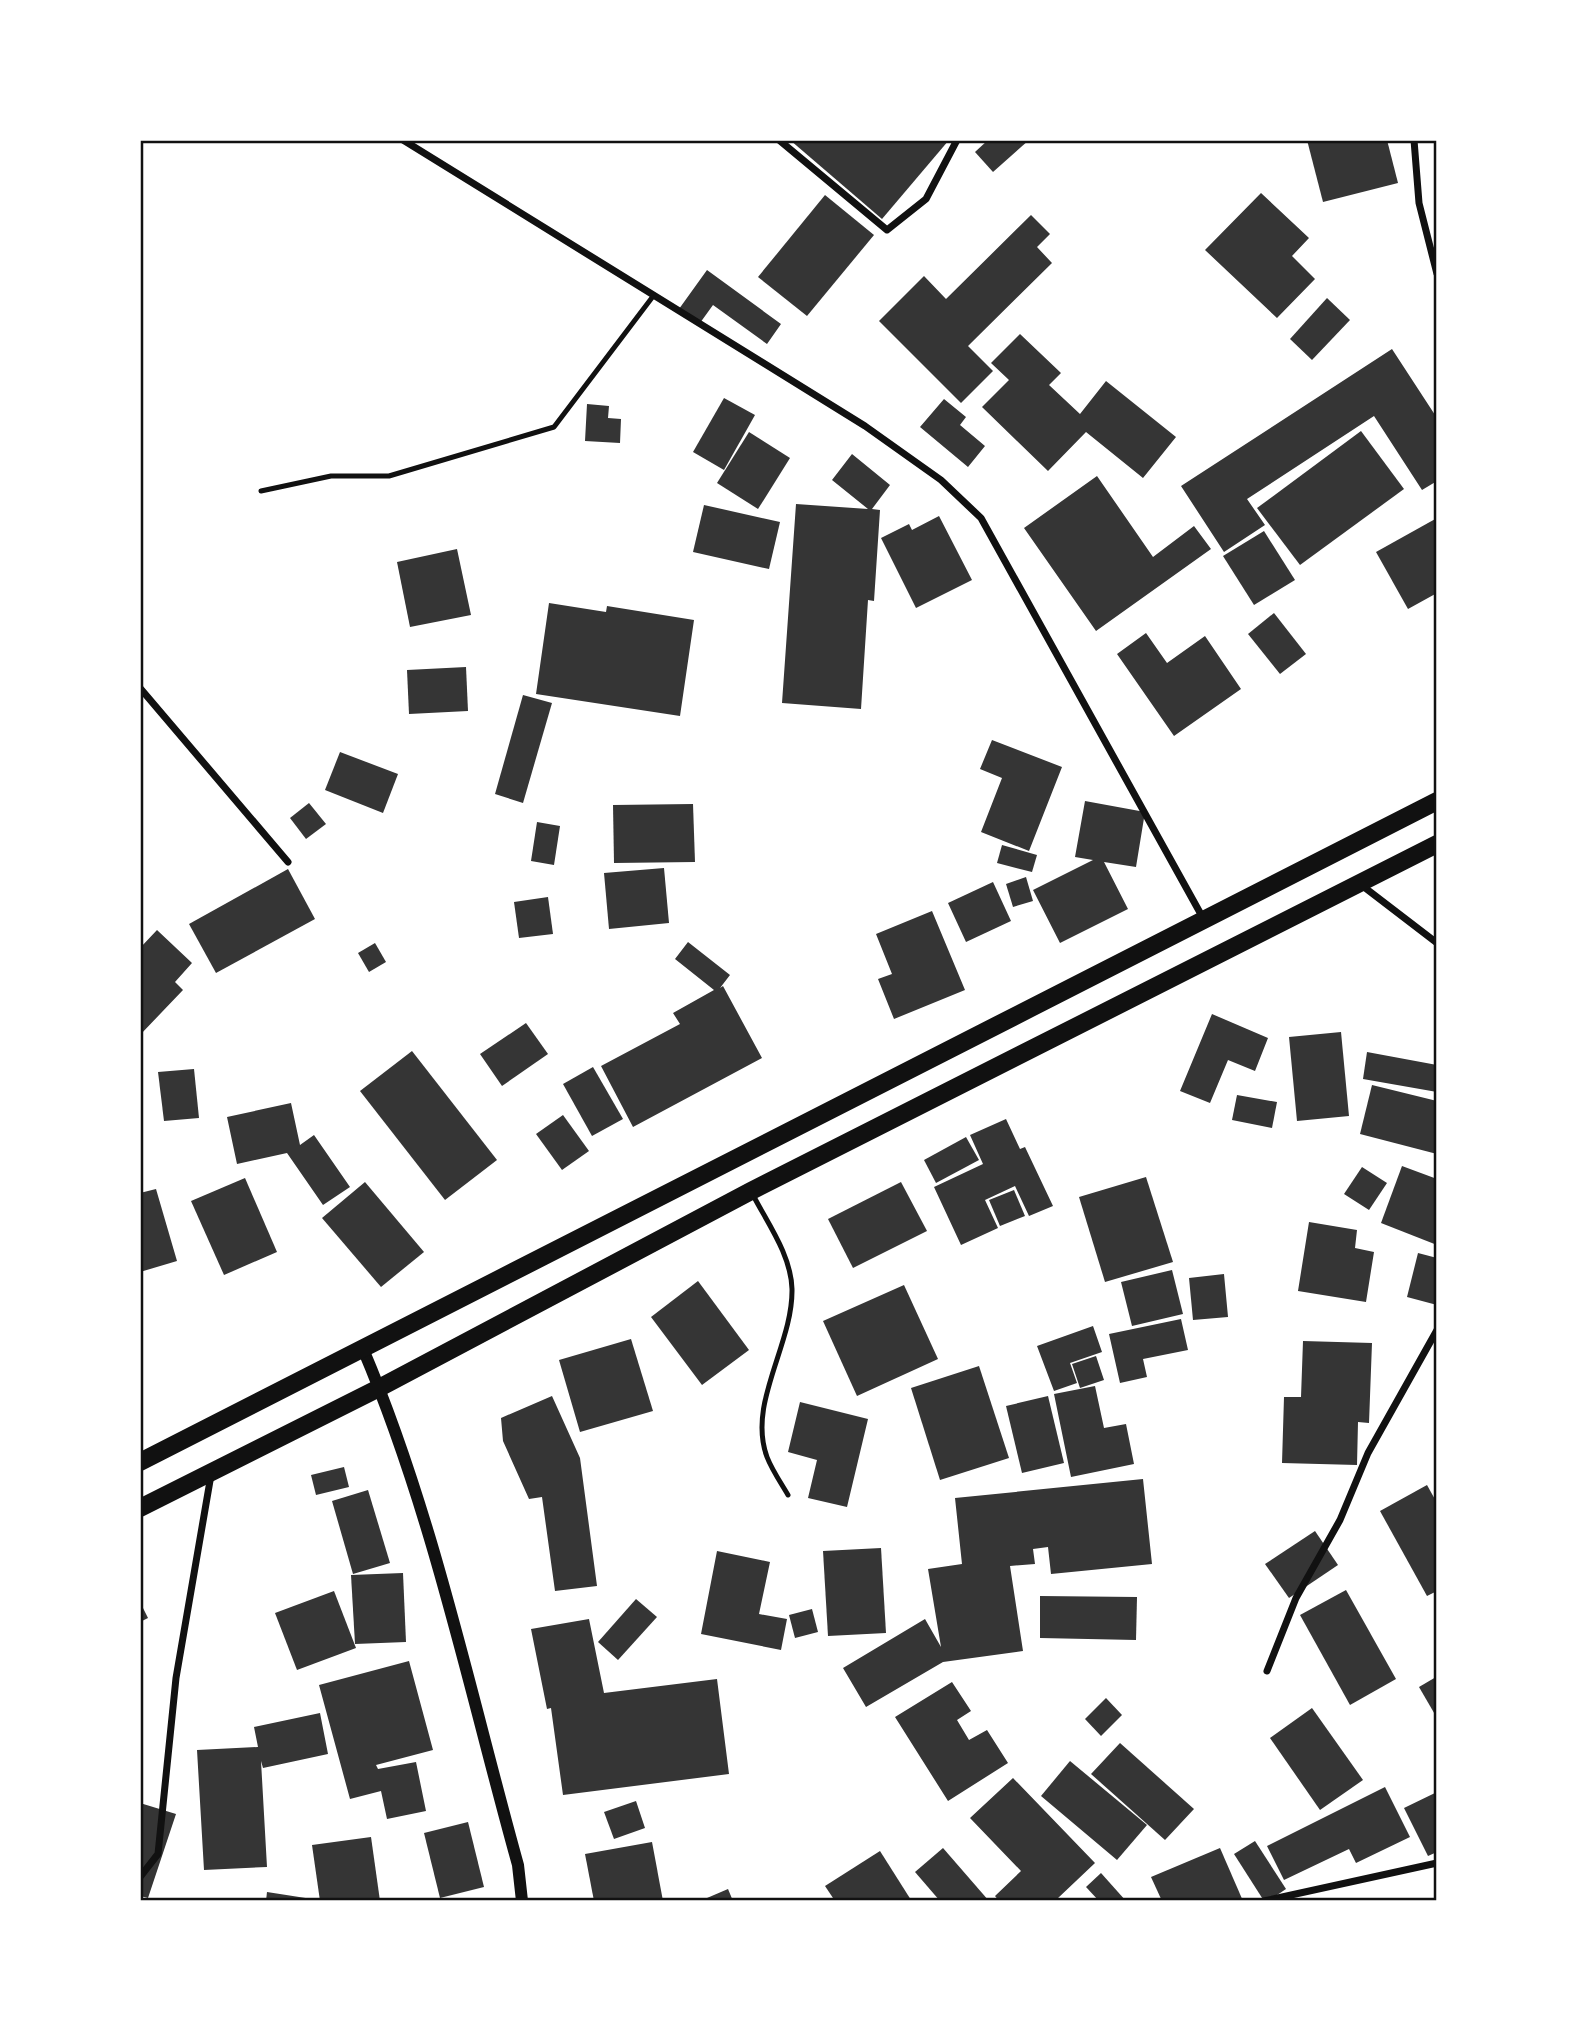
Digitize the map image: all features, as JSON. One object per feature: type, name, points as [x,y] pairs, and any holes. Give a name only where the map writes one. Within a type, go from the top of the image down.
[{"type":"main road","points":[[140,1462],[1437,801]]},
{"type":"main road","points":[[140,1508],[379,1388],[751,1191],[1437,844]]},
{"type":"street","points":[[404,140],[865,426],[941,480],[981,518],[1204,918]]},
{"type":"street","points":[[779,140],[887,230],[926,199],[957,140]]},
{"type":"street","points":[[1414,140],[1419,203],[1437,274]]},
{"type":"street","points":[[140,688],[288,862]]},
{"type":"street","points":[[1360,884],[1437,943]]},
{"type":"street","points":[[1267,1671],[1296,1598],[1340,1520],[1368,1453],[1437,1330]]},
{"type":"street","points":[[363,1349],[379,1388],[441,1577],[518,1864],[522,1901]]},
{"type":"street","points":[[140,1877],[158,1854],[176,1678],[212,1471]]},
{"type":"street","points":[[1264,1901],[1437,1863]]},
{"type":"lane","points":[[261,491],[331,477],[389,477],[554,428],[654,295]]},
{"type":"lane","points":[[751,1191],[785,1256],[792,1288],[787,1328],[761,1419],[767,1457],[788,1495]]},
{"type":"building","points":[[790,140],[949,140],[882,219]]},
{"type":"building","points":[[988,140],[1029,140],[993,172],[975,152]]},
{"type":"building","points":[[1307,140],[1387,140],[1398,183],[1323,202]]},
{"type":"building","points":[[1261,193],[1309,238],[1292,256],[1315,279],[1277,318],[1205,250]]},
{"type":"building","points":[[825,195],[874,235],[807,316],[758,277]]},
{"type":"building","points":[[1031,215],[1050,234],[1037,247],[1052,263],[968,346],[993,371],[961,403],[879,321],[924,276],[946,299]]},
{"type":"building","points":[[707,270],[781,324],[767,344],[713,305],[700,323],[679,309]]},
{"type":"building","points":[[1327,298],[1350,320],[1312,360],[1290,339]]},
{"type":"building","points":[[1020,334],[1061,373],[1049,385],[1080,414],[1106,381],[1176,437],[1143,478],[1086,432],[1048,471],[982,407],[1009,380],[991,363]]},
{"type":"building","points":[[1392,349],[1437,418],[1437,481],[1422,490],[1374,416],[1247,499],[1265,525],[1224,552],[1181,486]]},
{"type":"building","points":[[724,398],[755,415],[724,470],[693,452]]},
{"type":"building","points":[[944,399],[966,417],[960,425],[985,446],[968,467],[920,427]]},
{"type":"building","points":[[587,404],[609,406],[608,418],[621,419],[620,443],[585,441]]},
{"type":"building","points":[[1361,431],[1404,489],[1300,565],[1257,508]]},
{"type":"building","points":[[749,432],[790,458],[758,509],[717,483]]},
{"type":"building","points":[[852,454],[890,485],[872,509],[880,510],[874,601],[868,600],[861,709],[782,703],[796,504],[868,509],[832,480]]},
{"type":"building","points":[[1097,476],[1153,557],[1194,526],[1211,549],[1096,631],[1024,528]]},
{"type":"building","points":[[704,505],[780,522],[769,569],[693,552]]},
{"type":"building","points":[[939,516],[972,580],[916,608],[881,538],[909,524],[912,530]]},
{"type":"building","points":[[1437,518],[1437,593],[1408,609],[1376,552]]},
{"type":"building","points":[[1264,531],[1295,580],[1254,605],[1223,556]]},
{"type":"building","points":[[457,549],[471,615],[410,627],[397,562]]},
{"type":"building","points":[[549,603],[606,612],[607,606],[694,620],[680,716],[536,694]]},
{"type":"building","points":[[1274,613],[1306,654],[1280,674],[1248,634]]},
{"type":"building","points":[[1146,633],[1167,663],[1205,636],[1241,689],[1174,736],[1117,654]]},
{"type":"building","points":[[466,667],[468,711],[409,714],[407,670]]},
{"type":"building","points":[[523,695],[552,703],[523,803],[495,794]]},
{"type":"building","points":[[992,740],[1062,767],[1029,851],[981,832],[1002,778],[980,769]]},
{"type":"building","points":[[340,752],[398,774],[383,813],[325,790]]},
{"type":"building","points":[[1085,801],[1145,812],[1136,867],[1104,862],[1128,909],[1060,943],[1033,890],[1093,860],[1075,857]]},
{"type":"building","points":[[309,803],[326,824],[306,839],[290,818]]},
{"type":"building","points":[[693,804],[695,862],[614,863],[613,805]]},
{"type":"building","points":[[537,822],[560,826],[554,865],[531,861]]},
{"type":"building","points":[[1002,845],[1037,855],[1032,872],[997,863]]},
{"type":"building","points":[[664,868],[669,923],[609,929],[604,873]]},
{"type":"building","points":[[288,869],[315,919],[216,973],[189,924]]},
{"type":"building","points":[[1026,877],[1033,901],[1013,907],[1006,884]]},
{"type":"building","points":[[993,882],[1011,921],[966,942],[948,903]]},
{"type":"building","points":[[548,897],[553,934],[519,938],[514,902]]},
{"type":"building","points":[[932,911],[965,990],[894,1019],[878,979],[892,974],[876,934]]},
{"type":"building","points":[[157,930],[192,963],[175,982],[183,990],[140,1035],[140,948]]},
{"type":"building","points":[[688,942],[730,975],[720,988],[723,986],[762,1058],[633,1127],[601,1066],[680,1024],[673,1013],[714,990],[675,959]]},
{"type":"building","points":[[375,943],[386,962],[369,972],[358,953]]},
{"type":"building","points":[[1212,1014],[1268,1038],[1255,1071],[1228,1060],[1210,1103],[1180,1091]]},
{"type":"building","points":[[526,1023],[548,1054],[502,1086],[480,1054]]},
{"type":"building","points":[[1341,1032],[1349,1116],[1297,1121],[1289,1037]]},
{"type":"building","points":[[412,1051],[497,1160],[445,1200],[360,1091]]},
{"type":"building","points":[[1367,1052],[1437,1065],[1437,1092],[1363,1079]]},
{"type":"building","points":[[593,1067],[623,1119],[592,1136],[563,1084]]},
{"type":"building","points":[[194,1069],[199,1118],[164,1121],[158,1072]]},
{"type":"building","points":[[1372,1085],[1437,1101],[1437,1154],[1360,1134]]},
{"type":"building","points":[[1237,1095],[1277,1102],[1272,1128],[1232,1120]]},
{"type":"building","points":[[291,1103],[300,1145],[314,1135],[350,1187],[323,1205],[287,1153],[237,1164],[227,1117]]},
{"type":"building","points":[[563,1115],[589,1151],[562,1170],[536,1134]]},
{"type":"building","points":[[1006,1119],[1020,1149],[1025,1147],[1053,1206],[1029,1216],[1015,1186],[985,1200],[998,1228],[961,1245],[934,1187],[983,1164],[970,1135]]},
{"type":"building","points":[[966,1137],[979,1160],[936,1183],[924,1160]]},
{"type":"building","points":[[1402,1166],[1437,1179],[1437,1245],[1381,1223]]},
{"type":"building","points":[[1362,1167],[1387,1183],[1369,1210],[1344,1194]]},
{"type":"building","points":[[1146,1177],[1173,1262],[1105,1282],[1079,1197]]},
{"type":"building","points":[[245,1178],[277,1252],[224,1275],[191,1201]]},
{"type":"building","points":[[365,1182],[424,1252],[381,1287],[322,1218]]},
{"type":"building","points":[[901,1182],[927,1231],[853,1268],[828,1219]]},
{"type":"building","points":[[156,1189],[177,1261],[140,1272],[140,1193]]},
{"type":"building","points":[[1014,1190],[1025,1216],[1000,1226],[989,1200]]},
{"type":"building","points":[[1309,1222],[1357,1230],[1355,1248],[1374,1252],[1366,1302],[1298,1291]]},
{"type":"building","points":[[1418,1253],[1437,1258],[1437,1305],[1407,1297]]},
{"type":"building","points":[[1172,1270],[1183,1314],[1132,1326],[1121,1282]]},
{"type":"building","points":[[1224,1274],[1228,1317],[1193,1320],[1189,1278]]},
{"type":"building","points":[[698,1281],[749,1350],[702,1385],[651,1317]]},
{"type":"building","points":[[904,1285],[938,1359],[857,1396],[823,1321]]},
{"type":"building","points":[[1181,1319],[1188,1350],[1143,1359],[1147,1377],[1120,1383],[1109,1334]]},
{"type":"building","points":[[1093,1326],[1102,1352],[1070,1363],[1077,1383],[1054,1391],[1037,1346]]},
{"type":"building","points":[[631,1339],[653,1411],[580,1432],[559,1360]]},
{"type":"building","points":[[1303,1341],[1372,1343],[1369,1423],[1358,1422],[1357,1465],[1282,1463],[1284,1397],[1301,1397]]},
{"type":"building","points":[[1096,1356],[1104,1380],[1080,1388],[1072,1364]]},
{"type":"building","points":[[979,1366],[1009,1458],[940,1480],[911,1388]]},
{"type":"building","points":[[1095,1386],[1104,1428],[1126,1424],[1134,1464],[1071,1477],[1054,1394]]},
{"type":"building","points":[[552,1396],[580,1458],[597,1586],[555,1591],[542,1497],[529,1499],[503,1441],[501,1418]]},
{"type":"building","points":[[1048,1396],[1064,1463],[1022,1473],[1006,1406]]},
{"type":"building","points":[[800,1402],[868,1419],[847,1507],[808,1498],[817,1460],[788,1452]]},
{"type":"building","points":[[344,1467],[349,1487],[316,1495],[311,1475]]},
{"type":"building","points":[[1143,1479],[1152,1564],[1051,1574],[1048,1547],[1033,1549],[1035,1564],[1010,1566],[1023,1651],[943,1662],[866,1707],[843,1668],[925,1619],[941,1647],[928,1569],[962,1564],[955,1498]]},
{"type":"building","points":[[1427,1485],[1437,1503],[1437,1591],[1427,1596],[1380,1511]]},
{"type":"building","points":[[368,1490],[390,1563],[353,1574],[332,1501]]},
{"type":"building","points":[[1315,1531],[1338,1565],[1289,1598],[1265,1564]]},
{"type":"building","points":[[881,1548],[886,1633],[828,1636],[823,1551]]},
{"type":"building","points":[[717,1551],[770,1562],[759,1614],[787,1619],[781,1650],[701,1634]]},
{"type":"building","points":[[403,1573],[406,1642],[355,1644],[351,1575]]},
{"type":"building","points":[[1346,1590],[1396,1679],[1350,1705],[1300,1615]]},
{"type":"building","points":[[334,1591],[356,1648],[297,1670],[275,1613]]},
{"type":"building","points":[[1040,1596],[1137,1597],[1136,1640],[1040,1638]]},
{"type":"building","points":[[636,1599],[657,1617],[618,1660],[598,1642]]},
{"type":"building","points":[[140,1602],[148,1618],[140,1622]]},
{"type":"building","points":[[812,1609],[818,1632],[795,1638],[789,1615]]},
{"type":"building","points":[[589,1619],[604,1693],[717,1679],[729,1774],[563,1795],[551,1708],[547,1709],[531,1629]]},
{"type":"building","points":[[409,1661],[433,1750],[376,1765],[378,1769],[416,1762],[426,1811],[387,1819],[381,1791],[350,1799],[319,1685]]},
{"type":"building","points":[[1436,1677],[1437,1679],[1437,1718],[1419,1687]]},
{"type":"building","points":[[952,1682],[971,1711],[957,1720],[969,1740],[987,1730],[1008,1763],[948,1801],[895,1717]]},
{"type":"building","points":[[1106,1698],[1122,1715],[1101,1736],[1085,1719]]},
{"type":"building","points":[[1312,1708],[1363,1780],[1320,1810],[1270,1738]]},
{"type":"building","points":[[320,1713],[328,1754],[263,1768],[261,1761],[267,1867],[204,1870],[197,1750],[258,1747],[254,1727]]},
{"type":"building","points":[[1120,1743],[1194,1809],[1165,1840],[1091,1774]]},
{"type":"building","points":[[1070,1761],[1147,1825],[1117,1860],[1041,1796]]},
{"type":"building","points":[[1013,1778],[1095,1863],[1057,1899],[1059,1901],[999,1901],[995,1896],[1021,1871],[970,1818]]},
{"type":"building","points":[[1385,1787],[1410,1837],[1356,1863],[1349,1849],[1284,1880],[1267,1846]]},
{"type":"building","points":[[1437,1792],[1437,1852],[1428,1856],[1404,1808]]},
{"type":"building","points":[[636,1801],[645,1828],[614,1839],[604,1812]]},
{"type":"building","points":[[140,1803],[176,1814],[148,1898],[140,1896]]},
{"type":"building","points":[[468,1822],[484,1887],[440,1898],[424,1833]]},
{"type":"building","points":[[371,1837],[380,1901],[320,1901],[312,1845]]},
{"type":"building","points":[[1255,1841],[1286,1889],[1268,1901],[1264,1901],[1234,1854]]},
{"type":"building","points":[[652,1842],[663,1901],[594,1901],[585,1854]]},
{"type":"building","points":[[943,1848],[989,1901],[940,1901],[915,1872]]},
{"type":"building","points":[[1220,1848],[1243,1901],[1162,1901],[1151,1877]]},
{"type":"building","points":[[880,1851],[911,1900],[835,1901],[825,1886]]},
{"type":"building","points":[[1101,1873],[1126,1901],[1099,1901],[1086,1887]]},
{"type":"building","points":[[728,1889],[733,1901],[700,1901]]},
{"type":"building","points":[[267,1892],[312,1899],[312,1901],[266,1901]]}]
